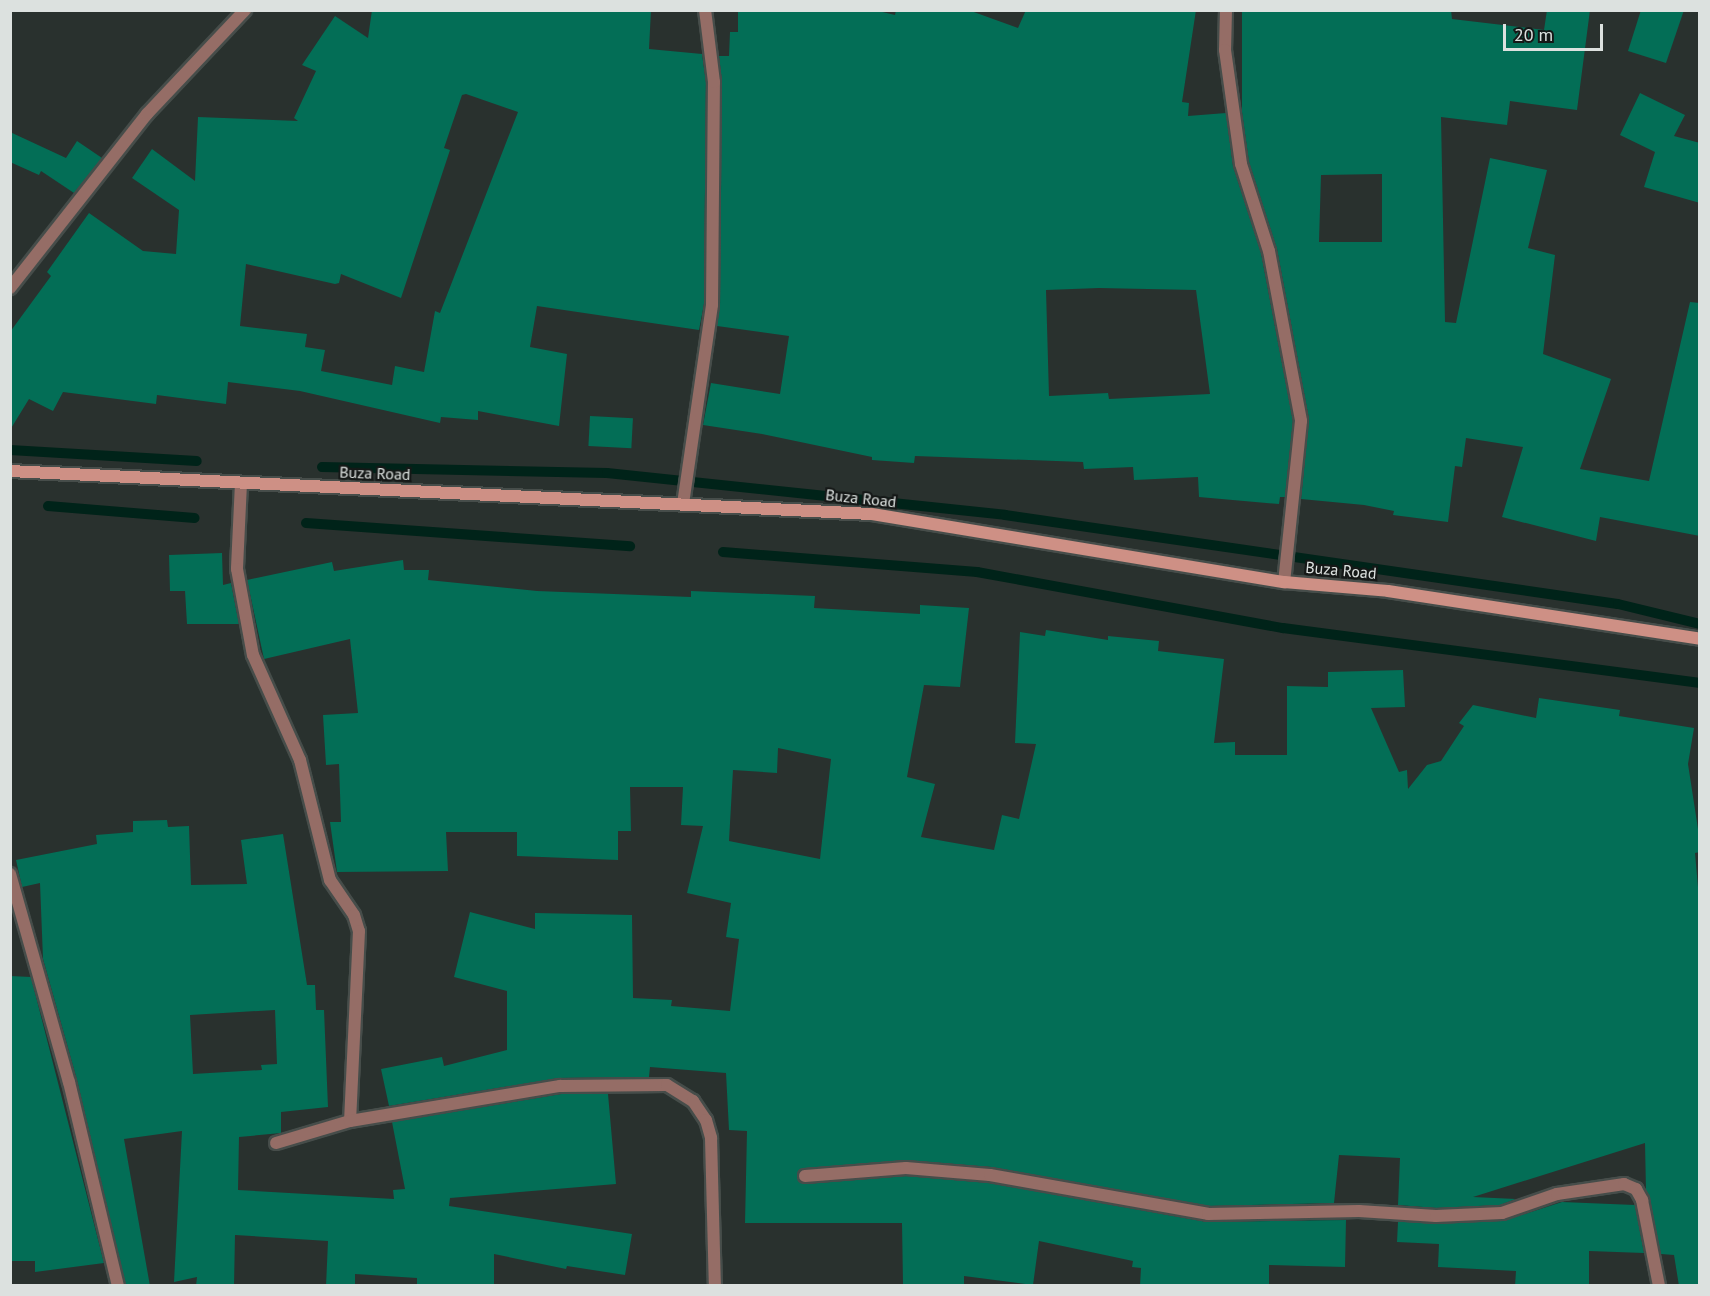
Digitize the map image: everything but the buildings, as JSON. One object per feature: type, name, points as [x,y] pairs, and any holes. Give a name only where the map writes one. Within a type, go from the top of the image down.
[{"type":"main road","name":"Buza Road","points":[[10,471],[872,514],[1284,582],[1388,591],[1700,639]]},
{"type":"street","points":[[10,288],[147,114],[245,10]]},
{"type":"street","points":[[683,504],[712,305],[714,81],[705,10]]},
{"type":"street","points":[[1226,10],[1225,50],[1241,164],[1269,252],[1301,422],[1284,582]]},
{"type":"street","points":[[241,483],[237,569],[253,655],[300,760],[330,880],[354,915],[359,931],[350,1121]]},
{"type":"street","points":[[10,874],[69,1082],[118,1286]]},
{"type":"street","points":[[276,1143],[350,1121],[560,1086],[667,1085],[693,1101],[706,1120],[711,1138],[715,1286]]},
{"type":"street","points":[[805,1176],[906,1168],[990,1175],[1208,1214],[1359,1211],[1436,1216],[1502,1213],[1557,1194],[1624,1184],[1636,1189],[1642,1200],[1659,1286]]},
{"type":"waterway","points":[[10,450],[197,461]]},
{"type":"waterway","points":[[322,467],[607,473],[1005,515],[1618,604],[1700,624]]},
{"type":"waterway","points":[[48,506],[195,518]]},
{"type":"waterway","points":[[306,523],[630,546]]},
{"type":"waterway","points":[[723,552],[977,572],[1283,628],[1700,683]]}]
